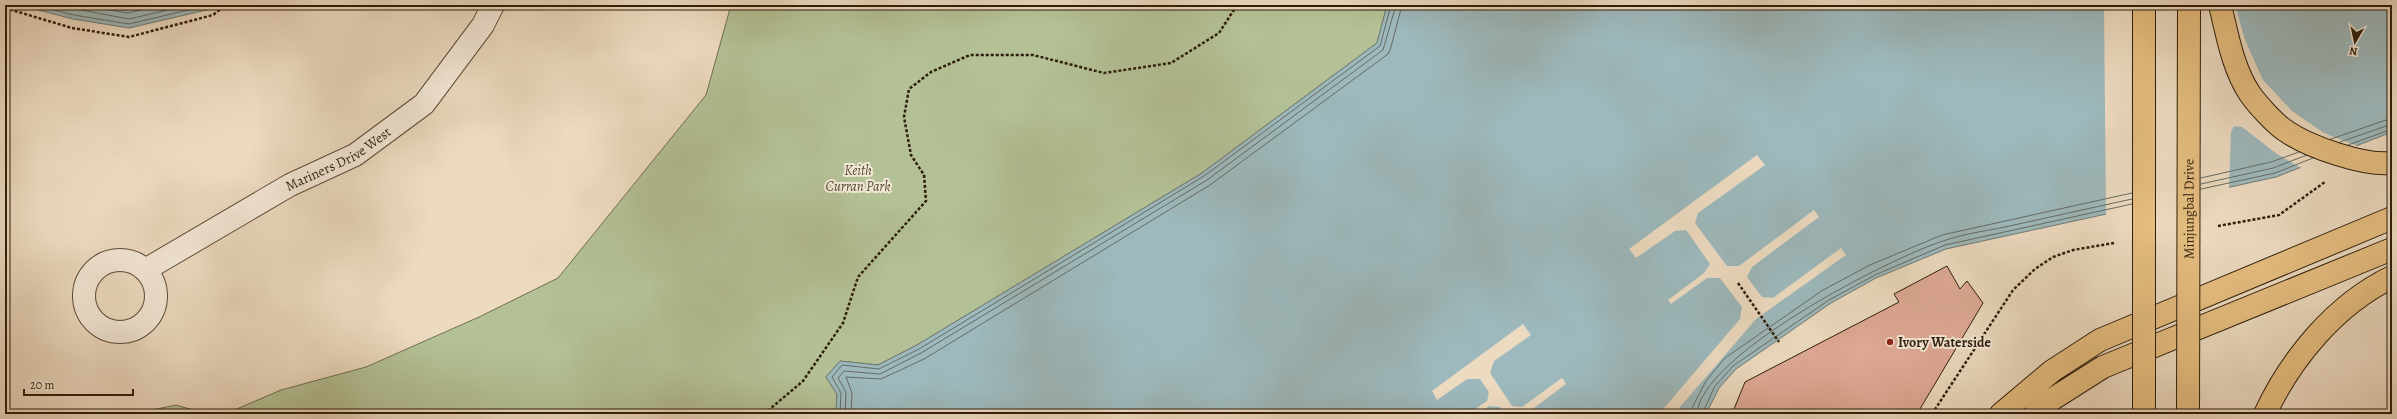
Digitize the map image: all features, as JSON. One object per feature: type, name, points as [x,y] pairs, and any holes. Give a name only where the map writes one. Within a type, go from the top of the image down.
[{"type":"main road","points":[[2144,5],[2144,414]]},
{"type":"main road","name":"Minjungbal Drive","points":[[2188,414],[2189,5]]},
{"type":"main road","points":[[2220,5],[2230,49],[2250,94],[2285,131],[2331,153],[2379,164],[2392,162]]},
{"type":"main road","points":[[2001,414],[2052,371],[2100,340],[2392,218]]},
{"type":"main road","points":[[2036,414],[2051,400],[2104,367],[2222,317],[2392,249]]},
{"type":"main road","points":[[2265,414],[2275,393],[2303,351],[2345,307],[2392,277]]},
{"type":"street","name":"Mariners Drive West","points":[[145,270],[290,185],[355,155],[424,104],[483,25],[493,5]]},
{"type":"path","points":[[5,8],[72,28],[129,37],[213,15],[226,5]]},
{"type":"path","points":[[764,414],[803,381],[842,322],[858,277],[926,202],[924,175],[911,155],[904,117],[910,89],[931,72],[970,55],[1033,55],[1104,73],[1171,63],[1219,33],[1237,5]]},
{"type":"path","points":[[1738,283],[1780,342]]},
{"type":"green space","name":"Keith Curran Park","points":[[731,5],[1387,5],[1377,43],[1202,173],[917,345],[878,365],[840,361],[826,377],[837,394],[836,414],[225,414],[281,390],[366,367],[479,317],[558,278],[706,95]]},
{"type":"green space","points":[[176,405],[207,414],[133,414]]},
{"type":"water","points":[[19,5],[216,5],[211,9],[129,28],[73,19]]},
{"type":"water","points":[[1387,5],[2392,5],[2392,132],[2276,177],[1946,249],[1876,278],[1831,303],[1736,369],[1719,388],[1706,414],[836,414],[837,394],[826,377],[840,361],[878,365],[917,345],[1202,173],[1377,43]]},
{"type":"pier","points":[[2104,5],[2235,5],[2245,40],[2263,80],[2292,111],[2324,133],[2360,147],[2303,169],[2277,154],[2242,127],[2234,126],[2231,132],[2229,189],[2106,216]]},
{"type":"pier","points":[[1757,155],[1765,165],[1698,213],[1695,223],[1727,266],[1739,266],[1814,210],[1819,217],[1752,267],[1747,277],[1762,297],[1773,298],[1841,248],[1846,255],[1756,319],[1674,414],[1659,414],[1740,319],[1742,307],[1720,278],[1707,278],[1671,304],[1668,300],[1704,273],[1710,264],[1686,230],[1675,231],[1636,258],[1629,249]]},
{"type":"pier","points":[[1523,324],[1531,335],[1494,361],[1490,373],[1512,406],[1522,407],[1562,378],[1566,384],[1526,414],[1505,414],[1500,407],[1489,406],[1477,414],[1468,414],[1487,401],[1489,392],[1480,379],[1467,379],[1437,400],[1432,391]]},
{"type":"building","name":"Ivory Waterside","points":[[1947,266],[1960,289],[1967,281],[1983,303],[1917,414],[1732,414],[1745,382],[1899,302],[1894,294]]},
{"type":"place","name":"Ivory Waterside","points":[[1890,342]]}]
